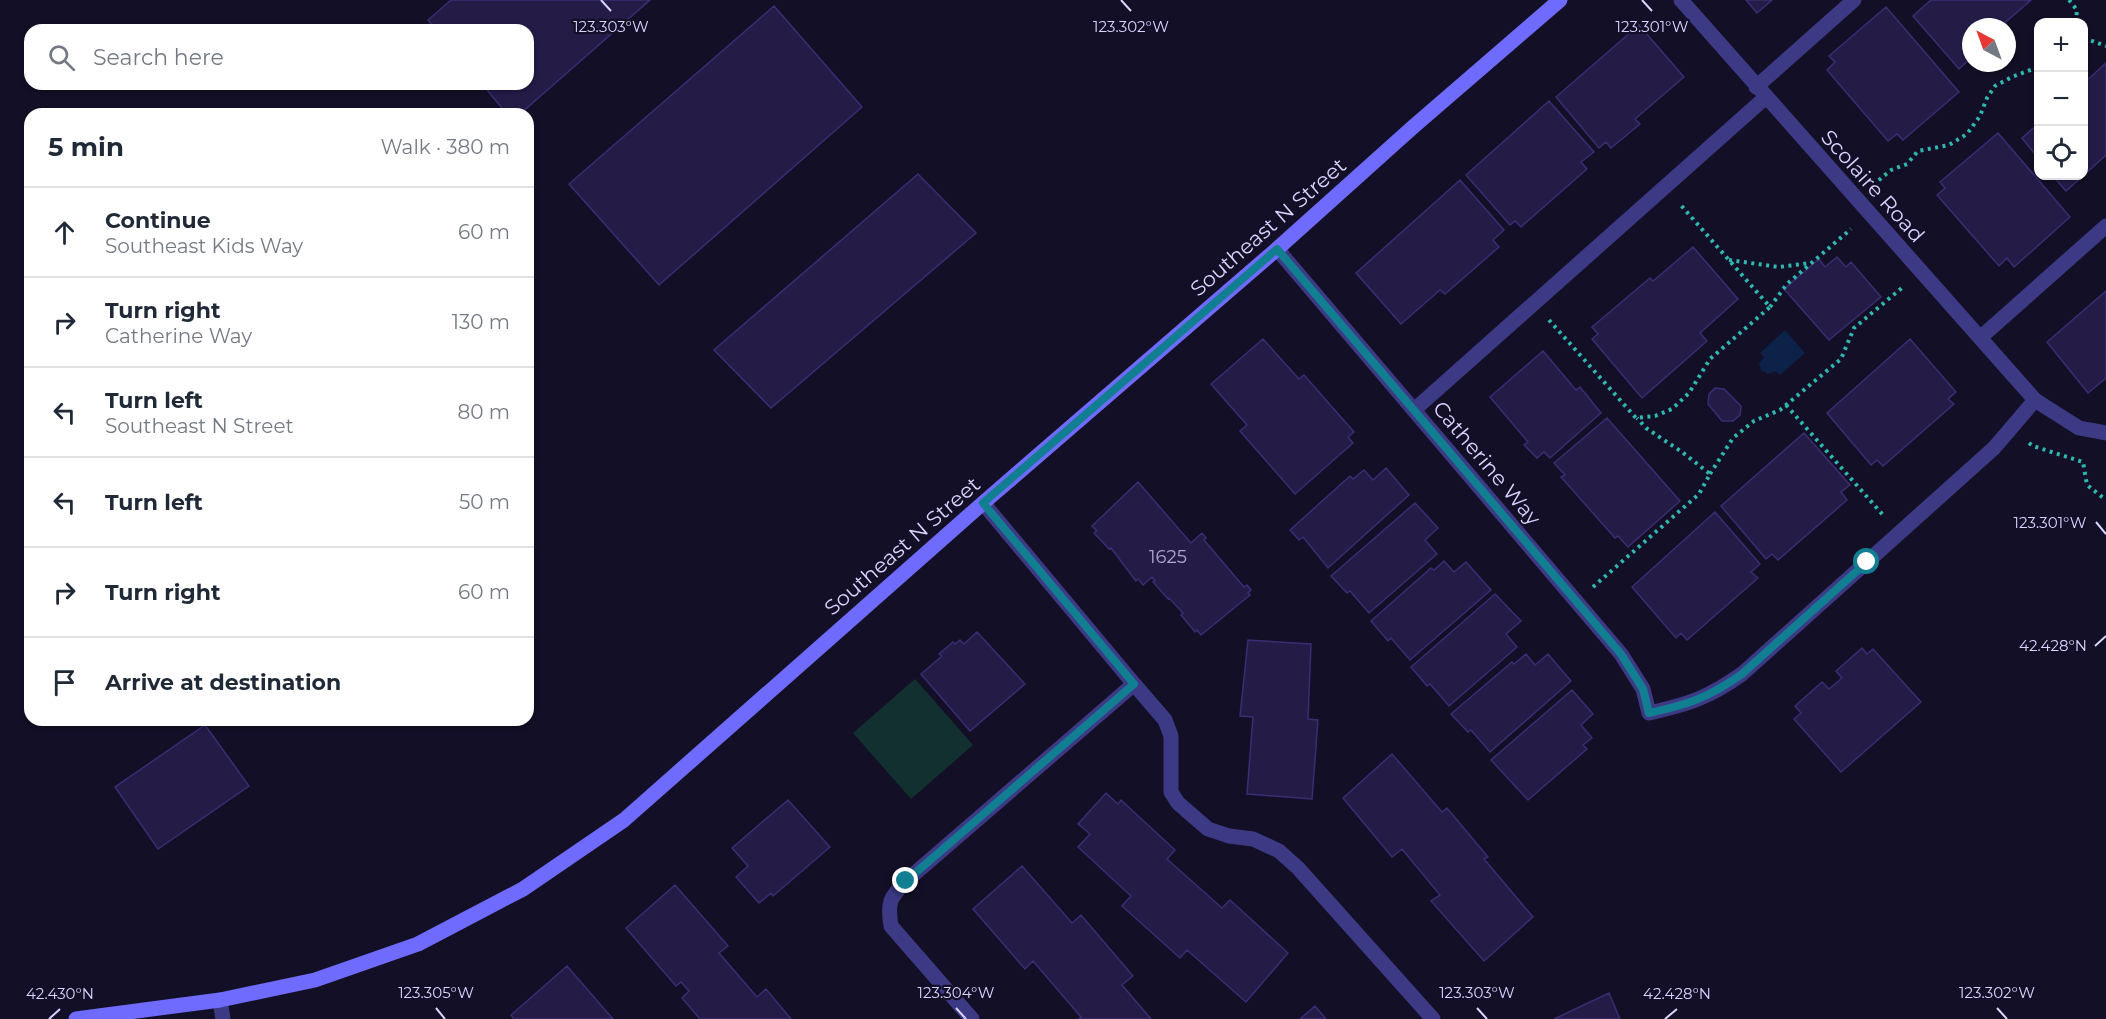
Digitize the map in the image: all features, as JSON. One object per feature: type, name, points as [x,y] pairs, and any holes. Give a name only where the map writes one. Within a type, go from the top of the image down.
[{"type":"street","name":"Southeast N Street","points":[[75,1019],[220,1000],[315,980],[418,944],[523,890],[624,820],[983,503],[1560,0]]},
{"type":"street","name":"Scolaire Road","points":[[1681,0],[2035,400],[2079,428],[2106,433]]},
{"type":"street","points":[[1414,410],[1665,186],[1854,0]]},
{"type":"street","points":[[1980,338],[2106,226]]},
{"type":"street","name":"Catherine Way","points":[[1277,249],[1621,654],[1643,689],[1649,713],[1689,704],[1734,680],[1899,533]]},
{"type":"street","points":[[1899,533],[1994,448],[2035,400]]},
{"type":"street","points":[[983,503],[1165,720],[1171,736],[1171,792],[1178,803],[1208,829],[1228,836],[1253,839],[1279,850],[1298,868],[1433,1019]]},
{"type":"street","points":[[972,1019],[891,926],[888,908],[892,896],[906,881],[1134,684]]},
{"type":"street","points":[[220,1000],[223,1019]]},
{"type":"path","points":[[2069,0],[2077,10],[2076,18]]},
{"type":"path","points":[[2088,39],[2106,46]]},
{"type":"path","points":[[1857,199],[1891,170],[1907,164],[1918,151],[1949,145],[1967,135],[1980,116],[1995,86],[2034,69]]},
{"type":"path","points":[[1665,186],[1770,307]]},
{"type":"path","points":[[1636,418],[1655,416],[1672,409],[1689,393],[1710,359],[1770,307],[1787,284],[1869,213]]},
{"type":"path","points":[[1729,260],[1779,267],[1811,263]]},
{"type":"path","points":[[1577,601],[1699,494],[1733,438],[1754,420],[1780,410],[1841,359],[1854,328],[1921,271]]},
{"type":"path","points":[[1534,303],[1646,428],[1710,474]]},
{"type":"path","points":[[1786,405],[1899,533]]},
{"type":"path","points":[[2012,427],[2033,446],[2083,462],[2087,485],[2106,500]]},
{"type":"green space","points":[[915,679],[973,745],[911,799],[853,733]]},
{"type":"water","points":[[1785,330],[1805,353],[1780,375],[1776,371],[1768,374],[1761,370],[1759,363],[1764,357],[1760,353]]},
{"type":"building","points":[[451,0],[650,0],[527,108],[502,108],[487,90],[534,90],[534,24],[431,24],[428,20]]},
{"type":"building","points":[[1746,0],[1772,0],[1757,13]]},
{"type":"building","points":[[1931,0],[2031,0],[2010,18],[1962,18],[1962,66],[1959,69],[1913,16]]},
{"type":"building","points":[[774,6],[862,107],[659,285],[569,184]]},
{"type":"building","points":[[1886,7],[1959,92],[1903,140],[1897,134],[1888,141],[1827,70],[1835,62],[1829,56]]},
{"type":"building","points":[[1639,25],[1684,77],[1635,119],[1640,124],[1611,148],[1606,142],[1599,148],[1556,97]]},
{"type":"building","points":[[2106,63],[2106,155],[2088,171],[2088,126],[2088,79]]},
{"type":"building","points":[[1549,101],[1594,152],[1581,162],[1587,169],[1521,227],[1515,221],[1510,225],[1466,175]]},
{"type":"building","points":[[2034,128],[2034,153],[2022,138]]},
{"type":"building","points":[[1998,133],[2034,175],[2034,180],[2038,180],[2070,217],[2014,267],[2007,258],[1999,266],[1937,195],[1945,188],[1940,182]]},
{"type":"building","points":[[918,174],[976,233],[771,408],[714,350]]},
{"type":"building","points":[[1460,180],[1504,230],[1493,240],[1499,247],[1445,294],[1440,290],[1401,324],[1356,273]]},
{"type":"building","points":[[2056,180],[2078,180],[2066,191]]},
{"type":"building","points":[[1693,247],[1738,299],[1700,333],[1707,341],[1642,398],[1592,339],[1598,334],[1592,327],[1650,278],[1653,281]]},
{"type":"building","points":[[1837,257],[1846,267],[1851,262],[1881,297],[1829,340],[1784,289],[1819,259],[1825,267]]},
{"type":"building","points":[[2106,291],[2106,378],[2088,393],[2047,342]]},
{"type":"building","points":[[1263,339],[1299,379],[1304,375],[1354,432],[1348,437],[1353,443],[1295,494],[1240,431],[1247,425],[1211,384]]},
{"type":"building","points":[[1910,339],[1956,392],[1948,399],[1954,404],[1883,466],[1877,460],[1871,465],[1827,413]]},
{"type":"building","points":[[1543,351],[1576,390],[1580,387],[1601,413],[1550,458],[1544,452],[1537,458],[1524,445],[1528,442],[1490,397]]},
{"type":"building","points":[[1715,388],[1724,389],[1741,406],[1740,415],[1733,421],[1722,421],[1708,404],[1709,394]]},
{"type":"building","points":[[1607,418],[1680,501],[1628,547],[1618,536],[1615,538],[1561,477],[1565,475],[1554,463]]},
{"type":"building","points":[[1804,433],[1850,485],[1841,492],[1847,500],[1778,560],[1772,554],[1766,559],[1721,506]]},
{"type":"building","points":[[1386,468],[1409,495],[1328,568],[1303,537],[1299,540],[1290,530],[1350,476],[1353,479],[1364,470],[1373,480]]},
{"type":"building","points":[[1138,482],[1191,543],[1202,533],[1206,538],[1204,540],[1244,587],[1247,585],[1251,590],[1248,593],[1250,595],[1201,635],[1197,630],[1195,632],[1181,615],[1183,613],[1153,582],[1155,581],[1152,577],[1143,585],[1138,579],[1136,581],[1111,548],[1109,549],[1094,533],[1097,531],[1092,526]]},
{"type":"building","points":[[1415,503],[1438,528],[1425,540],[1437,554],[1369,613],[1350,591],[1347,593],[1331,576]]},
{"type":"building","points":[[1715,512],[1760,564],[1751,572],[1758,578],[1687,640],[1681,633],[1676,638],[1632,587]]},
{"type":"building","points":[[1444,561],[1454,572],[1466,562],[1491,590],[1410,660],[1391,638],[1388,641],[1371,621],[1431,568],[1434,570]]},
{"type":"building","points":[[1495,594],[1521,621],[1506,634],[1517,647],[1449,706],[1411,667]]},
{"type":"building","points":[[977,632],[1025,684],[970,731],[921,674],[942,656],[939,654],[953,642],[955,644],[960,640],[964,644]]},
{"type":"building","points":[[1248,640],[1311,644],[1308,719],[1318,720],[1312,799],[1247,794],[1253,717],[1240,716]]},
{"type":"building","points":[[1862,648],[1867,654],[1873,649],[1921,702],[1841,772],[1794,719],[1801,713],[1795,706],[1822,682],[1829,689],[1842,678],[1836,671]]},
{"type":"building","points":[[1526,654],[1535,665],[1548,654],[1571,681],[1490,752],[1471,730],[1468,732],[1451,714],[1512,662],[1514,664]]},
{"type":"building","points":[[1572,690],[1593,714],[1581,725],[1592,738],[1583,745],[1587,749],[1528,800],[1491,760]]},
{"type":"building","points":[[204,726],[249,786],[158,849],[115,787]]},
{"type":"building","points":[[1392,754],[1442,812],[1447,808],[1488,857],[1484,859],[1533,917],[1484,961],[1431,901],[1440,895],[1402,849],[1392,857],[1343,798]]},
{"type":"building","points":[[1106,793],[1118,804],[1121,800],[1175,850],[1167,859],[1222,908],[1230,900],[1288,953],[1246,1002],[1187,950],[1180,958],[1122,906],[1131,896],[1078,847],[1090,834],[1078,824]]},
{"type":"building","points":[[788,800],[830,847],[773,896],[771,893],[759,903],[736,877],[748,866],[732,848]]},
{"type":"building","points":[[1022,866],[1072,923],[1081,915],[1133,976],[1122,985],[1151,1019],[1079,1019],[1081,1017],[1033,961],[1025,969],[973,909]]},
{"type":"building","points":[[675,885],[728,946],[719,953],[757,997],[766,989],[791,1019],[700,1019],[682,998],[689,991],[681,982],[676,986],[626,928]]},
{"type":"building","points":[[567,966],[613,1019],[514,1019],[511,1015]]},
{"type":"building","points":[[1609,993],[1620,1019],[1554,1019]]},
{"type":"building","points":[[1315,1006],[1326,1019],[1300,1019]]},
{"type":"route","points":[[906,881],[1134,684],[983,503],[1277,249],[1621,654],[1643,689],[1649,713],[1689,704],[1719,690],[1742,674],[1867,562]]}]
